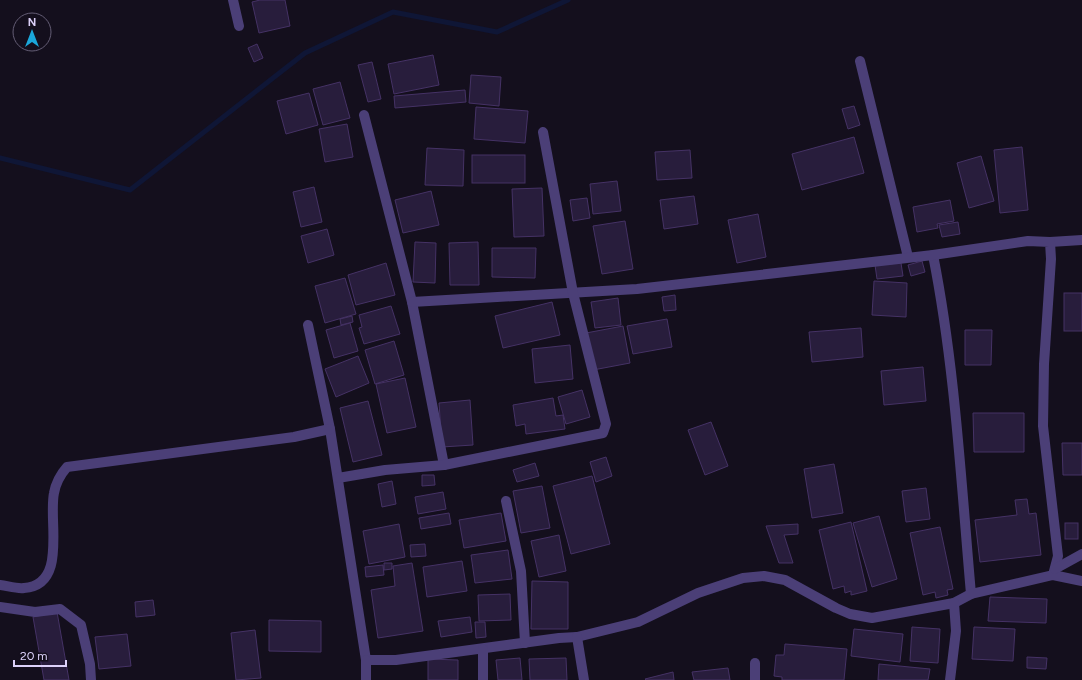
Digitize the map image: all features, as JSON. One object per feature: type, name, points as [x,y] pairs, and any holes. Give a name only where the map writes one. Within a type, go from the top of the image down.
[{"type":"street","points":[[233,0],[239,26]]},
{"type":"street","points":[[860,61],[908,257]]},
{"type":"street","points":[[364,115],[412,302],[444,465]]},
{"type":"street","points":[[338,478],[385,470],[444,465],[603,433],[606,424],[573,293],[542,132]]},
{"type":"street","points":[[412,302],[637,289],[718,281],[1028,241],[1050,242],[1082,240]]},
{"type":"street","points":[[1050,242],[1051,259],[1044,364],[1043,426],[1058,556],[1054,572]]},
{"type":"street","points":[[932,254],[944,312],[958,441],[970,594]]},
{"type":"street","points":[[308,326],[330,429],[366,660],[366,680]]},
{"type":"street","points":[[0,585],[24,588],[39,584],[48,575],[53,563],[54,495],[58,477],[67,466],[294,437],[330,429]]},
{"type":"street","points":[[506,501],[521,571],[525,643]]},
{"type":"street","points":[[366,660],[396,660],[576,637],[638,622],[698,593],[720,585],[743,578],[764,576],[785,580],[850,614],[872,618],[954,603],[970,594],[1054,572],[1082,554]]},
{"type":"street","points":[[1054,572],[1082,581]]},
{"type":"street","points":[[950,680],[956,631],[954,603]]},
{"type":"street","points":[[0,607],[35,612],[60,609],[81,625],[90,664],[91,680]]},
{"type":"street","points":[[576,637],[584,680]]},
{"type":"street","points":[[483,648],[483,680]]},
{"type":"street","points":[[755,663],[755,680]]},
{"type":"building","points":[[260,0],[285,0],[290,26],[259,33],[252,2]]},
{"type":"building","points":[[257,44],[263,58],[254,62],[248,48]]},
{"type":"building","points":[[433,55],[439,85],[394,94],[388,64]]},
{"type":"building","points":[[372,62],[381,99],[368,102],[358,65]]},
{"type":"building","points":[[471,75],[501,77],[499,106],[469,103]]},
{"type":"building","points":[[340,82],[350,118],[323,125],[313,89]]},
{"type":"building","points":[[465,90],[466,102],[395,108],[394,96]]},
{"type":"building","points":[[309,93],[318,125],[286,134],[277,101]]},
{"type":"building","points":[[854,106],[860,125],[848,129],[842,109]]},
{"type":"building","points":[[476,107],[528,111],[525,143],[474,139]]},
{"type":"building","points":[[347,124],[353,157],[325,162],[319,129]]},
{"type":"building","points":[[854,137],[864,173],[802,190],[792,154]]},
{"type":"building","points":[[1022,147],[1028,210],[1000,213],[994,150]]},
{"type":"building","points":[[427,148],[464,150],[463,186],[425,185]]},
{"type":"building","points":[[690,150],[692,178],[657,180],[655,152]]},
{"type":"building","points":[[472,155],[525,155],[525,183],[472,183]]},
{"type":"building","points":[[981,156],[994,201],[969,208],[957,163]]},
{"type":"building","points":[[617,181],[621,211],[593,214],[590,184]]},
{"type":"building","points":[[314,187],[322,222],[301,227],[293,192]]},
{"type":"building","points":[[542,188],[544,236],[514,237],[512,189]]},
{"type":"building","points":[[431,191],[439,225],[403,233],[395,200]]},
{"type":"building","points":[[694,196],[698,224],[664,229],[660,200]]},
{"type":"building","points":[[587,198],[590,218],[573,221],[570,200]]},
{"type":"building","points":[[950,200],[954,221],[937,224],[938,228],[917,232],[913,207]]},
{"type":"building","points":[[758,214],[766,257],[737,263],[728,220]]},
{"type":"building","points":[[625,221],[633,269],[602,274],[593,226]]},
{"type":"building","points":[[958,222],[960,234],[942,237],[939,225]]},
{"type":"building","points":[[327,229],[334,255],[308,263],[301,236]]},
{"type":"building","points":[[415,242],[436,243],[435,283],[413,282]]},
{"type":"building","points":[[478,242],[479,285],[450,285],[449,243]]},
{"type":"building","points":[[492,248],[536,248],[535,278],[492,277]]},
{"type":"building","points":[[922,261],[925,272],[911,276],[908,265]]},
{"type":"building","points":[[386,263],[395,295],[356,305],[348,275]]},
{"type":"building","points":[[901,263],[903,276],[877,279],[875,265]]},
{"type":"building","points":[[345,278],[356,314],[325,323],[315,286]]},
{"type":"building","points":[[874,281],[907,283],[906,317],[872,315]]},
{"type":"building","points":[[1064,293],[1082,293],[1082,331],[1064,331]]},
{"type":"building","points":[[675,295],[676,310],[664,311],[662,297]]},
{"type":"building","points":[[618,298],[621,325],[595,328],[591,302]]},
{"type":"building","points":[[552,302],[560,335],[503,348],[495,316]]},
{"type":"building","points":[[391,306],[400,334],[364,344],[359,328],[362,327],[359,315]]},
{"type":"building","points":[[352,316],[353,322],[341,325],[340,319]]},
{"type":"building","points":[[667,319],[672,347],[633,354],[627,326]]},
{"type":"building","points":[[350,323],[358,351],[334,358],[326,330]]},
{"type":"building","points":[[623,326],[630,363],[593,370],[586,333]]},
{"type":"building","points":[[861,328],[863,357],[812,362],[809,332]]},
{"type":"building","points":[[965,330],[992,330],[991,365],[965,365]]},
{"type":"building","points":[[394,341],[404,375],[375,384],[365,350]]},
{"type":"building","points":[[570,345],[573,379],[535,383],[532,349]]},
{"type":"building","points":[[358,356],[369,383],[336,397],[325,369]]},
{"type":"building","points":[[923,367],[926,401],[884,405],[881,371]]},
{"type":"building","points":[[405,378],[416,427],[387,433],[376,384]]},
{"type":"building","points":[[582,390],[590,417],[566,424],[558,397]]},
{"type":"building","points":[[553,398],[556,416],[563,415],[565,429],[526,434],[525,424],[516,426],[513,405]]},
{"type":"building","points":[[470,400],[473,445],[442,447],[439,403]]},
{"type":"building","points":[[368,401],[382,455],[353,462],[340,408]]},
{"type":"building","points":[[973,413],[1024,413],[1024,452],[974,452]]},
{"type":"building","points":[[711,422],[728,466],[705,475],[688,430]]},
{"type":"building","points":[[1062,443],[1082,443],[1082,475],[1063,475]]},
{"type":"building","points":[[606,457],[612,476],[596,482],[590,462]]},
{"type":"building","points":[[535,463],[539,476],[517,482],[513,470]]},
{"type":"building","points":[[834,464],[843,513],[812,518],[804,469]]},
{"type":"building","points":[[422,475],[434,475],[435,485],[422,486]]},
{"type":"building","points":[[592,476],[610,544],[571,554],[553,486]]},
{"type":"building","points":[[392,481],[396,504],[382,507],[378,484]]},
{"type":"building","points":[[542,486],[550,528],[521,533],[513,491]]},
{"type":"building","points":[[926,488],[930,519],[906,522],[902,491]]},
{"type":"building","points":[[443,492],[446,509],[418,514],[415,497]]},
{"type":"building","points":[[1027,499],[1029,514],[1036,513],[1041,555],[980,562],[975,520],[1017,515],[1015,500]]},
{"type":"building","points":[[449,513],[451,524],[421,529],[419,518]]},
{"type":"building","points":[[501,513],[506,541],[464,548],[459,520]]},
{"type":"building","points":[[879,516],[897,579],[872,587],[853,523]]},
{"type":"building","points":[[851,522],[867,591],[851,595],[851,591],[845,593],[844,586],[833,589],[819,530]]},
{"type":"building","points":[[1065,523],[1078,523],[1078,539],[1065,539]]},
{"type":"building","points":[[399,524],[405,557],[369,564],[363,531]]},
{"type":"building","points":[[798,524],[798,534],[784,535],[793,563],[779,563],[766,526]]},
{"type":"building","points":[[940,527],[953,589],[947,590],[948,595],[936,598],[935,592],[923,595],[910,533]]},
{"type":"building","points":[[559,535],[566,571],[539,577],[531,541]]},
{"type":"building","points":[[425,544],[426,556],[411,557],[410,545]]},
{"type":"building","points":[[508,550],[512,579],[475,583],[471,555]]},
{"type":"building","points":[[462,561],[467,591],[427,597],[423,567]]},
{"type":"building","points":[[384,563],[392,563],[392,569],[384,570]]},
{"type":"building","points":[[412,563],[423,631],[378,638],[371,590],[395,586],[393,566]]},
{"type":"building","points":[[383,565],[384,575],[366,577],[365,567]]},
{"type":"building","points":[[532,581],[568,582],[568,629],[531,629]]},
{"type":"building","points":[[510,594],[511,620],[479,621],[478,595]]},
{"type":"building","points":[[990,597],[1047,599],[1046,623],[988,621]]},
{"type":"building","points":[[153,600],[155,615],[136,617],[135,602]]},
{"type":"building","points":[[57,612],[69,680],[44,680],[33,617]]},
{"type":"building","points":[[470,617],[472,632],[441,637],[438,621]]},
{"type":"building","points":[[269,620],[321,621],[321,652],[269,651]]},
{"type":"building","points":[[475,622],[485,622],[486,637],[476,638]]},
{"type":"building","points":[[912,627],[940,629],[938,663],[910,661]]},
{"type":"building","points":[[974,627],[1015,629],[1013,661],[972,659]]},
{"type":"building","points":[[854,629],[903,634],[900,662],[851,656]]},
{"type":"building","points":[[255,630],[261,678],[236,680],[231,633]]},
{"type":"building","points":[[127,634],[131,666],[99,669],[95,637]]},
{"type":"building","points":[[785,644],[847,649],[844,680],[782,680],[782,677],[774,676],[776,655],[784,655]]},
{"type":"building","points":[[1027,657],[1047,658],[1046,669],[1027,668]]},
{"type":"building","points":[[520,658],[522,680],[498,680],[496,660]]},
{"type":"building","points":[[566,658],[567,680],[530,680],[529,659]]},
{"type":"building","points":[[428,659],[458,660],[458,680],[428,680]]},
{"type":"building","points":[[879,664],[930,669],[928,680],[878,680]]},
{"type":"building","points":[[728,668],[730,680],[694,680],[692,672]]},
{"type":"building","points":[[673,672],[674,680],[645,679]]},
{"type":"waterway","points":[[0,158],[130,190],[305,53],[393,12],[497,32],[568,0]]}]
